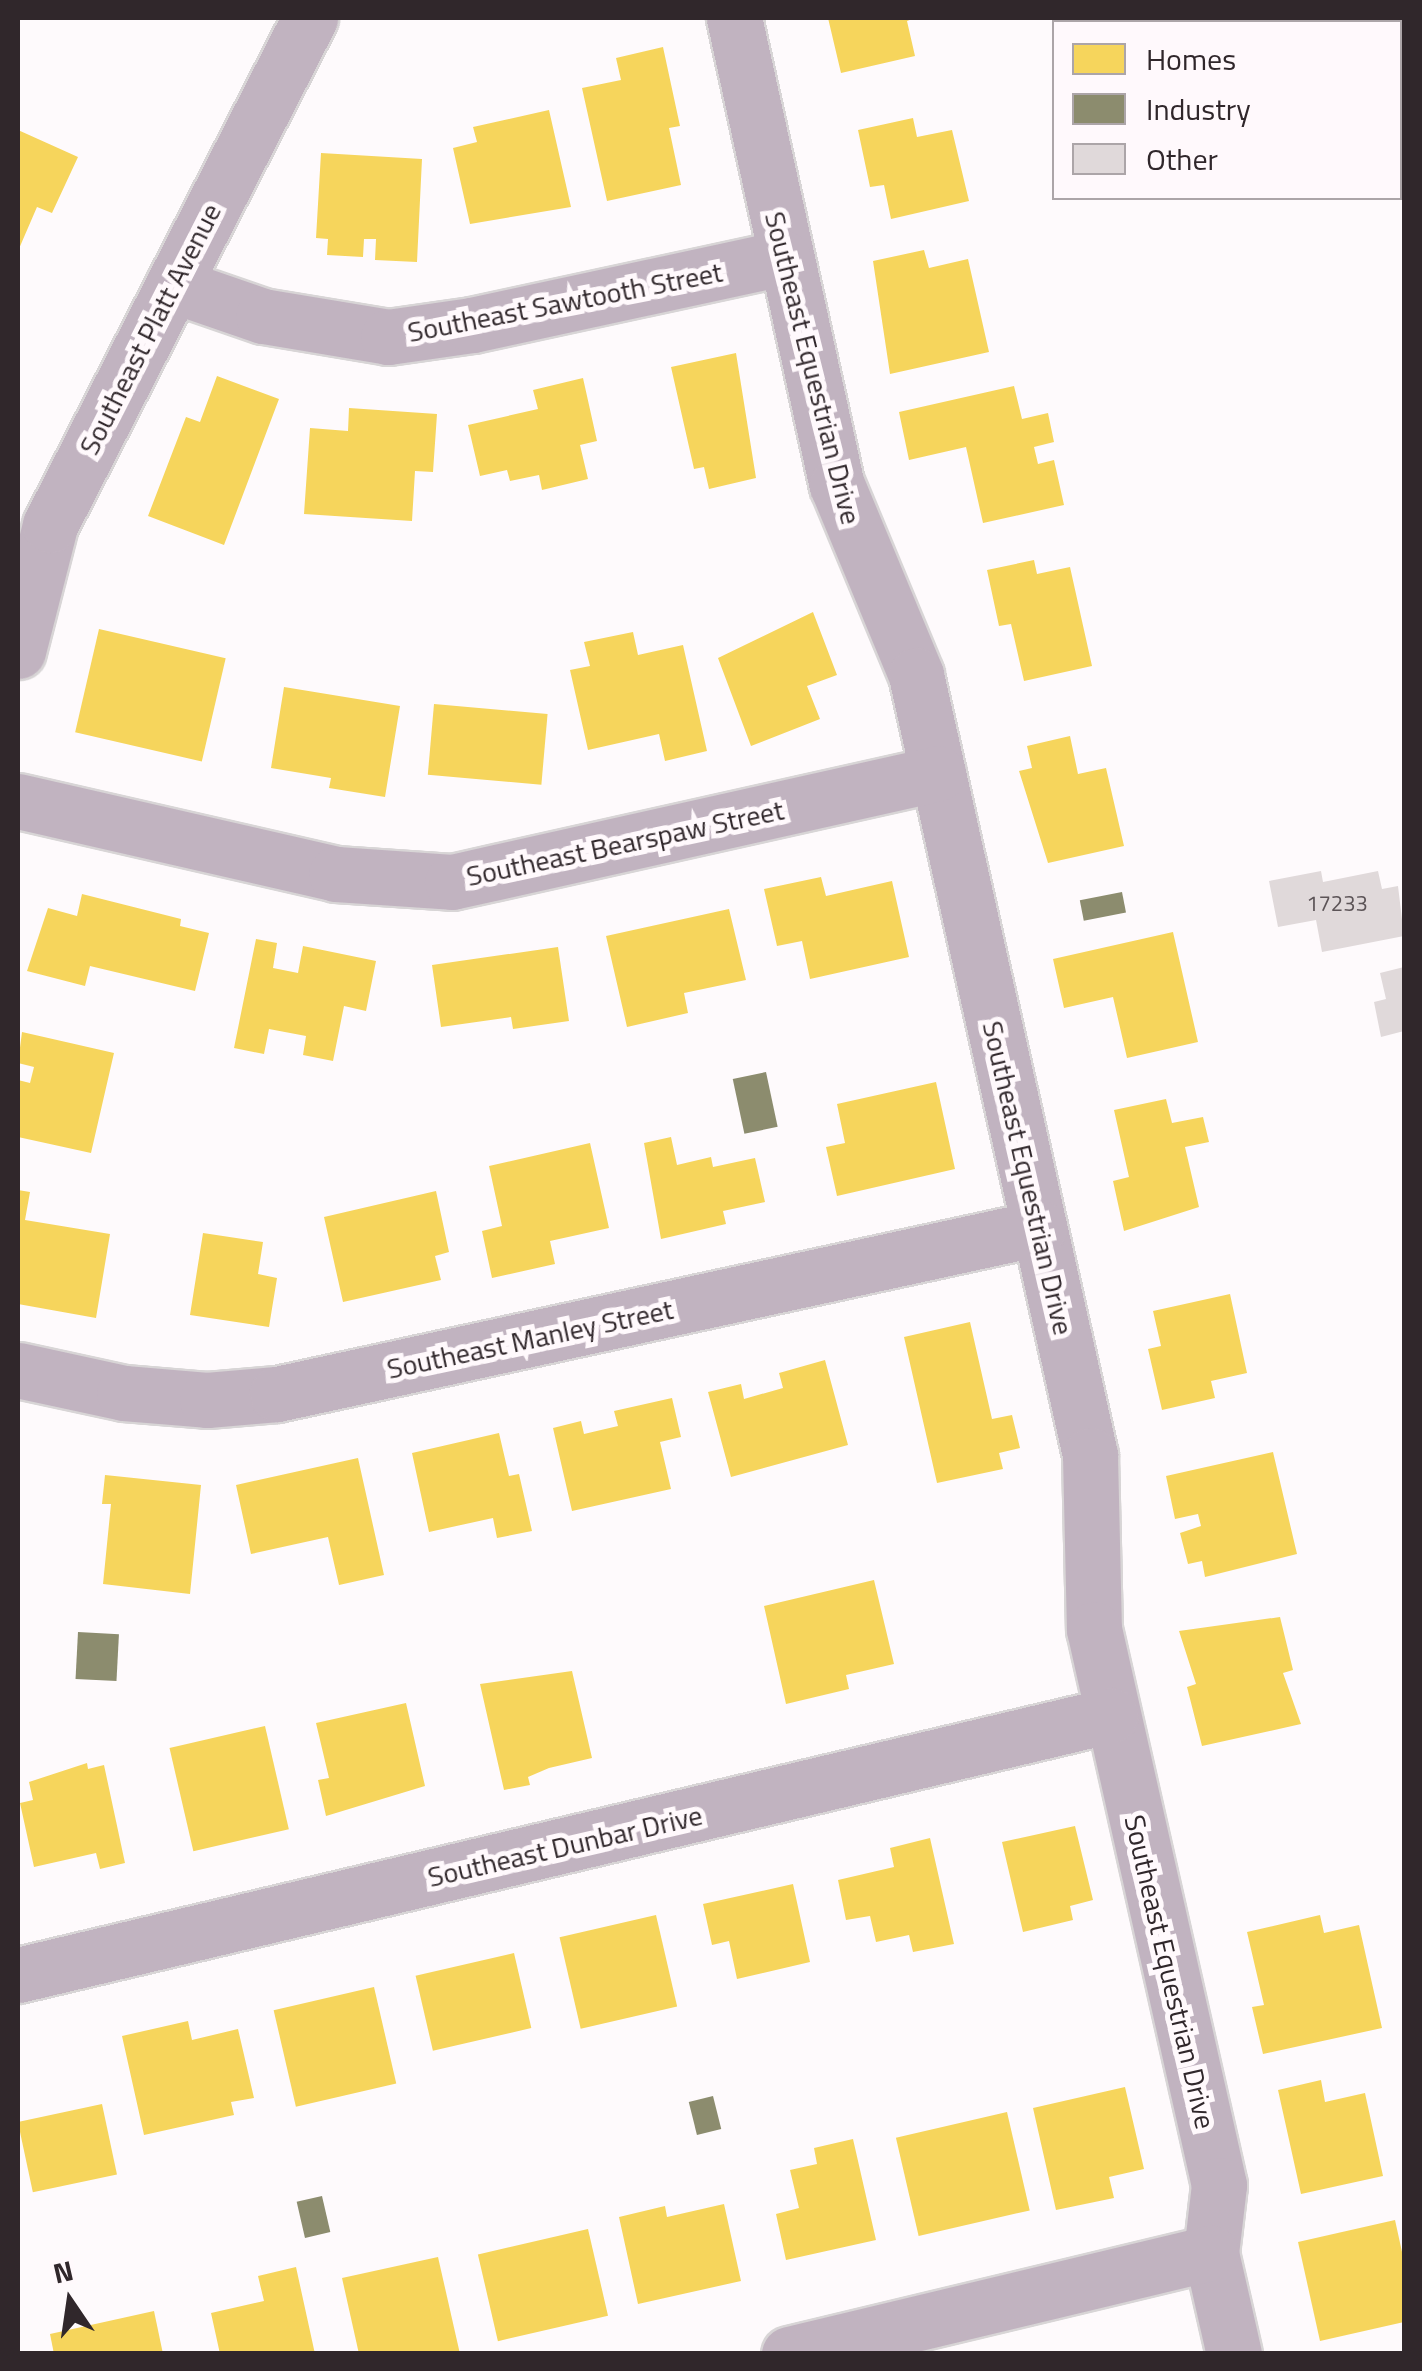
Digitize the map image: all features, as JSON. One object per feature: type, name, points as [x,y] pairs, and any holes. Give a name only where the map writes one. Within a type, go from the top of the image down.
[{"type":"street","name":"Southeast Platt Avenue","points":[[18,651],[50,525],[310,18]]},
{"type":"street","name":"Southeast Equestrian Drive","points":[[734,18],[783,258],[837,484],[916,675],[1090,1454],[1089,1583],[1112,1715],[1218,2185],[1211,2252],[1234,2354]]},
{"type":"street","name":"Southeast Sawtooth Street","points":[[173,285],[263,316],[388,336],[472,325],[783,258]]},
{"type":"street","name":"Southeast Bearspaw Street","points":[[18,801],[336,874],[452,882],[938,773]]},
{"type":"street","name":"Southeast Manley Street","points":[[18,1370],[124,1393],[208,1400],[277,1394],[1039,1228]]},
{"type":"street","name":"Southeast Dunbar Drive","points":[[18,1974],[1112,1715]]},
{"type":"street","points":[[789,2354],[1211,2252]]},
{"type":"building: Homes","points":[[828,18],[915,18],[907,21],[915,56],[841,73]]},
{"type":"building: Homes","points":[[663,47],[680,126],[669,128],[681,185],[607,201],[582,88],[621,80],[616,58]]},
{"type":"building: Homes","points":[[549,110],[571,207],[470,224],[453,148],[477,142],[473,127]]},
{"type":"building: Homes","points":[[913,118],[917,137],[952,130],[969,201],[891,219],[884,185],[870,187],[858,130]]},
{"type":"building: Homes","points":[[18,130],[78,157],[52,213],[37,207],[18,251]]},
{"type":"building: Homes","points":[[321,153],[422,159],[417,262],[375,260],[376,239],[364,239],[363,257],[327,255],[328,239],[316,238]]},
{"type":"building: Homes","points":[[924,250],[929,268],[968,259],[989,352],[890,374],[873,261]]},
{"type":"building: Homes","points":[[736,353],[756,478],[709,489],[704,467],[694,469],[671,367]]},
{"type":"building: Homes","points":[[217,376],[279,399],[224,545],[148,516],[186,417],[200,422]]},
{"type":"building: Homes","points":[[583,378],[597,441],[580,445],[588,479],[542,490],[539,475],[510,481],[507,470],[480,476],[468,425],[538,409],[533,390]]},
{"type":"building: Homes","points":[[1014,386],[1022,419],[1048,413],[1054,442],[1034,447],[1038,464],[1054,460],[1064,505],[983,523],[966,447],[909,460],[899,412]]},
{"type":"building: Homes","points":[[349,408],[437,414],[433,472],[415,471],[412,521],[304,514],[310,428],[348,431]]},
{"type":"building: Homes","points":[[1034,560],[1037,574],[1070,567],[1092,666],[1024,681],[1011,624],[999,626],[987,570]]},
{"type":"building: Homes","points":[[813,612],[837,675],[807,686],[820,719],[751,746],[718,658]]},
{"type":"building: Homes","points":[[99,629],[226,658],[202,762],[75,732]]},
{"type":"building: Homes","points":[[633,632],[638,655],[683,645],[707,751],[665,761],[659,734],[588,750],[570,670],[590,666],[584,642]]},
{"type":"building: Homes","points":[[284,687],[400,706],[385,797],[329,788],[331,778],[271,768]]},
{"type":"building: Homes","points":[[434,704],[548,714],[541,785],[428,775]]},
{"type":"building: Homes","points":[[1070,736],[1078,774],[1106,768],[1124,846],[1048,863],[1019,771],[1032,768],[1027,746]]},
{"type":"building: Homes","points":[[821,877],[826,896],[892,881],[909,957],[810,979],[802,941],[777,946],[764,889]]},
{"type":"building: Homes","points":[[82,894],[181,919],[180,926],[209,933],[195,991],[90,966],[85,986],[27,971],[48,908],[77,916]]},
{"type":"building: Homes","points":[[729,909],[746,980],[684,993],[688,1013],[627,1027],[606,936]]},
{"type":"building: Homes","points":[[1173,932],[1198,1042],[1127,1058],[1113,997],[1064,1008],[1053,959]]},
{"type":"building: Homes","points":[[256,939],[277,943],[273,968],[298,973],[303,946],[376,961],[366,1011],[344,1006],[333,1061],[303,1055],[306,1036],[269,1029],[264,1054],[234,1048]]},
{"type":"building: Homes","points":[[558,947],[569,1021],[513,1029],[511,1017],[441,1027],[432,965]]},
{"type":"building: Homes","points":[[22,1032],[114,1053],[91,1153],[18,1137],[18,1080],[30,1083],[34,1067],[18,1063]]},
{"type":"building: Homes","points":[[936,1082],[955,1169],[837,1196],[826,1147],[845,1143],[837,1104]]},
{"type":"building: Homes","points":[[1166,1099],[1172,1123],[1203,1117],[1209,1142],[1185,1147],[1199,1207],[1124,1231],[1113,1181],[1129,1177],[1114,1110]]},
{"type":"building: Homes","points":[[671,1137],[677,1165],[711,1157],[713,1167],[755,1158],[765,1202],[723,1211],[726,1224],[661,1239],[644,1143]]},
{"type":"building: Homes","points":[[590,1143],[609,1228],[550,1241],[555,1264],[492,1278],[482,1231],[502,1226],[489,1166]]},
{"type":"building: Homes","points":[[18,1190],[30,1192],[25,1220],[110,1234],[96,1318],[18,1304]]},
{"type":"building: Homes","points":[[436,1191],[449,1252],[435,1256],[441,1280],[343,1302],[324,1217]]},
{"type":"building: Homes","points":[[203,1233],[263,1242],[258,1274],[277,1278],[269,1327],[190,1315]]},
{"type":"building: Homes","points":[[1230,1294],[1247,1373],[1211,1381],[1215,1398],[1162,1410],[1148,1349],[1161,1346],[1153,1311]]},
{"type":"building: Homes","points":[[970,1322],[992,1419],[1012,1415],[1020,1448],[999,1453],[1003,1469],[937,1483],[904,1337]]},
{"type":"building: Homes","points":[[825,1360],[848,1445],[731,1477],[708,1392],[741,1384],[744,1399],[783,1388],[779,1373]]},
{"type":"building: Homes","points":[[672,1398],[681,1437],[660,1442],[671,1489],[572,1511],[553,1428],[581,1421],[584,1434],[618,1426],[614,1411]]},
{"type":"building: Homes","points":[[499,1433],[509,1476],[519,1474],[532,1531],[497,1538],[493,1518],[429,1532],[412,1453]]},
{"type":"building: Homes","points":[[1273,1452],[1297,1554],[1205,1577],[1202,1561],[1188,1564],[1180,1533],[1201,1526],[1198,1514],[1175,1519],[1166,1476]]},
{"type":"building: Homes","points":[[358,1458],[384,1575],[339,1585],[328,1537],[251,1554],[236,1485]]},
{"type":"building: Homes","points":[[105,1475],[201,1485],[190,1594],[103,1584],[111,1504],[102,1504]]},
{"type":"building: Homes","points":[[874,1580],[894,1664],[846,1675],[849,1689],[786,1704],[764,1606]]},
{"type":"building: Homes","points":[[1280,1617],[1293,1670],[1283,1673],[1301,1724],[1202,1746],[1187,1687],[1196,1684],[1179,1631]]},
{"type":"building: Homes","points":[[572,1671],[592,1758],[549,1768],[528,1777],[530,1785],[504,1790],[480,1684]]},
{"type":"building: Homes","points":[[406,1703],[425,1786],[326,1816],[318,1780],[329,1778],[316,1723]]},
{"type":"building: Homes","points":[[265,1726],[289,1829],[193,1851],[170,1748]]},
{"type":"building: Homes","points":[[87,1763],[88,1769],[104,1765],[125,1863],[100,1869],[96,1853],[34,1867],[20,1803],[33,1800],[29,1782]]},
{"type":"building: Homes","points":[[1075,1826],[1093,1900],[1070,1906],[1073,1920],[1023,1932],[1002,1842]]},
{"type":"building: Homes","points":[[930,1838],[954,1944],[913,1952],[909,1935],[876,1942],[870,1916],[846,1920],[838,1880],[894,1867],[890,1848]]},
{"type":"building: Homes","points":[[793,1884],[810,1962],[737,1979],[729,1941],[712,1945],[703,1904]]},
{"type":"building: Homes","points":[[656,1915],[677,2007],[581,2029],[560,1937]]},
{"type":"building: Homes","points":[[1320,1915],[1324,1933],[1359,1925],[1382,2028],[1263,2054],[1252,2007],[1264,2005],[1247,1932]]},
{"type":"building: Homes","points":[[514,1953],[531,2028],[433,2051],[416,1976]]},
{"type":"building: Homes","points":[[374,1987],[396,2083],[296,2107],[274,2010]]},
{"type":"building: Homes","points":[[188,2021],[192,2040],[238,2029],[254,2098],[231,2102],[234,2115],[144,2135],[122,2036]]},
{"type":"building: Homes","points":[[1321,2080],[1325,2102],[1365,2093],[1383,2176],[1301,2194],[1278,2090]]},
{"type":"building: Homes","points":[[1125,2087],[1144,2169],[1109,2177],[1114,2198],[1056,2210],[1033,2108]]},
{"type":"building: Homes","points":[[102,2104],[117,2174],[33,2192],[18,2122]]},
{"type":"building: Homes","points":[[1007,2112],[1030,2210],[919,2236],[896,2138]]},
{"type":"building: Homes","points":[[853,2139],[876,2240],[786,2260],[776,2214],[799,2208],[790,2170],[817,2164],[814,2148]]},
{"type":"building: Homes","points":[[724,2204],[741,2281],[638,2304],[619,2217],[665,2206],[667,2217]]},
{"type":"building: Homes","points":[[1395,2220],[1404,2261],[1404,2322],[1320,2341],[1298,2242]]},
{"type":"building: Homes","points":[[588,2229],[608,2316],[498,2341],[478,2254]]},
{"type":"building: Homes","points":[[438,2257],[460,2354],[359,2354],[342,2278]]},
{"type":"building: Homes","points":[[296,2267],[315,2354],[220,2354],[211,2313],[264,2301],[258,2276]]},
{"type":"building: Homes","points":[[154,2311],[163,2354],[54,2354],[50,2334]]},
{"type":"building: Industry","points":[[1122,892],[1126,913],[1084,921],[1080,900]]},
{"type":"building: Industry","points":[[766,1072],[778,1127],[744,1134],[733,1079]]},
{"type":"building: Industry","points":[[78,1632],[119,1634],[116,1681],[76,1679]]},
{"type":"building: Industry","points":[[713,2096],[721,2129],[697,2135],[689,2102]]},
{"type":"building: Industry","points":[[322,2196],[330,2232],[305,2238],[297,2202]]},
{"type":"building: Other","points":[[1321,871],[1323,882],[1378,871],[1382,889],[1398,886],[1404,936],[1322,952],[1316,920],[1278,927],[1269,881]]},
{"type":"building: Other","points":[[1404,967],[1404,1031],[1381,1037],[1374,1002],[1386,999],[1380,973]]}]
